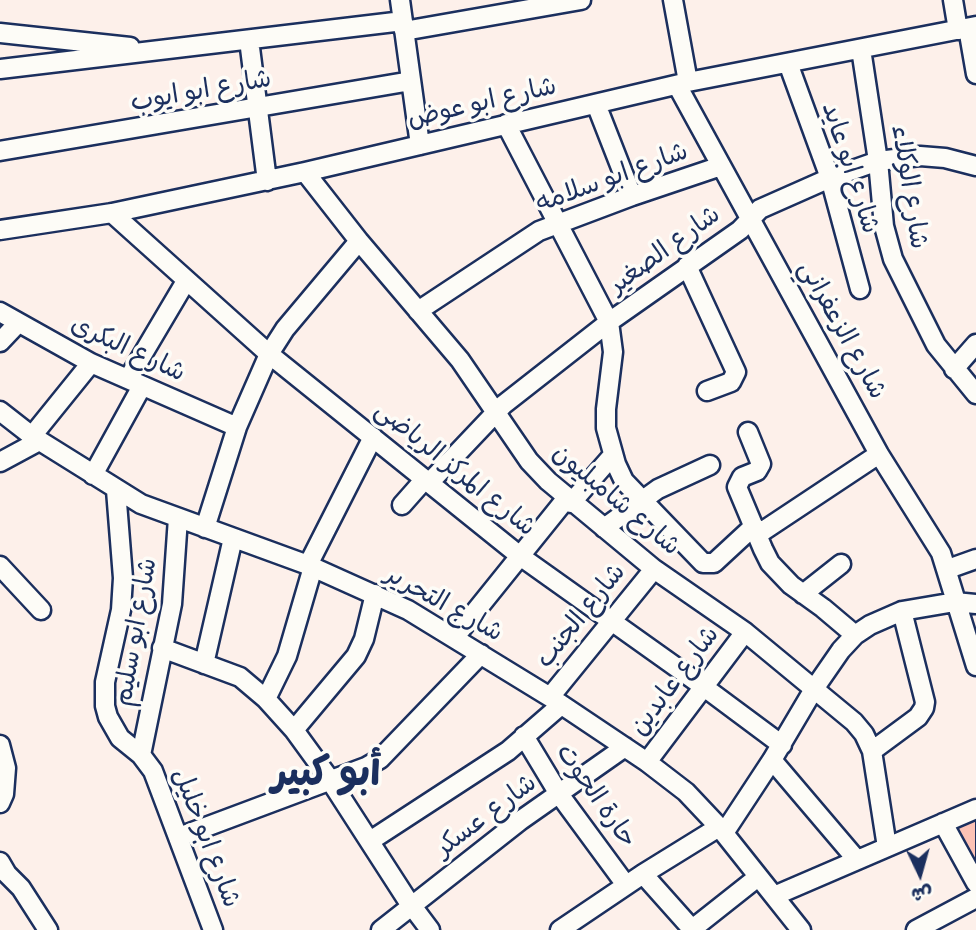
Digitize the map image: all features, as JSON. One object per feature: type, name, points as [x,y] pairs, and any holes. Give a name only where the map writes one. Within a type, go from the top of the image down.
[{"type":"street","points":[[400,0],[419,145]]},
{"type":"street","points":[[0,69],[249,40],[404,26],[581,0]]},
{"type":"street","name":"شارع الزعفراني","points":[[673,0],[682,83],[721,166],[879,454],[941,553],[976,666]]},
{"type":"street","points":[[953,0],[967,28],[976,74]]},
{"type":"street","name":"شارع ابو عوض","points":[[0,230],[112,213],[267,181],[682,83],[967,28]]},
{"type":"street","points":[[0,33],[161,50]]},
{"type":"street","points":[[249,40],[267,181]]},
{"type":"street","name":"شارع الوكلاء","points":[[861,49],[878,161],[884,226],[893,259],[936,345],[976,394]]},
{"type":"street","name":"شارع ابو عايد","points":[[788,63],[830,178],[860,289]]},
{"type":"street","name":"شارع ابو ايوب","points":[[0,152],[411,81]]},
{"type":"street","points":[[596,104],[632,196]]},
{"type":"street","points":[[506,124],[609,322],[613,352],[606,428],[612,455],[624,481],[703,563],[714,562],[756,531],[879,454]]},
{"type":"street","name":"شارع الصغير","points":[[402,505],[496,411],[609,322],[740,230],[749,217],[766,205],[878,161],[920,156],[945,158],[976,166]]},
{"type":"street","name":"شارع ابو سلامه","points":[[418,312],[522,242],[558,222],[721,166]]},
{"type":"street","name":"شارع شامبليون","points":[[304,173],[460,360],[529,461],[569,501],[653,569],[745,632],[854,722],[864,734],[872,751],[887,847]]},
{"type":"street","name":"شارع المركز الرياضى","points":[[112,213],[269,354],[520,556],[704,687],[777,752],[857,860]]},
{"type":"street","points":[[205,528],[237,427],[269,354],[285,329],[359,241]]},
{"type":"street","points":[[687,266],[736,372],[731,382],[707,391]]},
{"type":"street","points":[[93,475],[186,281]]},
{"type":"street","name":"شارع البكرى","points":[[0,312],[91,363],[237,427]]},
{"type":"street","points":[[0,342],[18,323]]},
{"type":"street","points":[[954,369],[976,344]]},
{"type":"street","points":[[0,461],[35,439],[91,363]]},
{"type":"street","name":"شارع التحرير","points":[[0,411],[35,439],[141,504],[310,566],[375,594],[408,610],[555,701],[648,762],[686,792],[721,830],[802,930]]},
{"type":"street","points":[[748,432],[761,464],[757,471],[742,477],[737,487],[770,563],[790,585],[824,608],[855,635]]},
{"type":"street","points":[[266,699],[287,656],[310,566],[373,437]]},
{"type":"street","points":[[454,638],[520,556],[612,455]]},
{"type":"street","points":[[604,528],[642,499],[675,479],[710,465]]},
{"type":"street","name":"شارع ابو خليل","points":[[116,490],[123,578],[121,610],[104,682],[104,706],[120,738],[141,755],[153,771],[213,930]]},
{"type":"street","name":"شارع ابو سليم","points":[[141,755],[172,604],[178,518]]},
{"type":"street","points":[[204,664],[233,538]]},
{"type":"street","points":[[948,569],[976,559]]},
{"type":"street","points":[[803,594],[841,564]]},
{"type":"street","points":[[0,566],[41,610]]},
{"type":"street","name":"شارع الجنب","points":[[370,841],[479,771],[524,736],[555,701],[610,622],[653,569]]},
{"type":"street","points":[[294,730],[356,656],[364,639],[375,594]]},
{"type":"street","points":[[561,930],[643,874],[721,830],[777,752],[814,689],[855,635],[885,617],[902,611],[955,602],[976,604]]},
{"type":"street","points":[[872,751],[918,717],[924,708],[925,702],[902,611]]},
{"type":"street","name":"شارع عابدين","points":[[648,762],[745,632]]},
{"type":"street","points":[[162,648],[240,677],[266,699],[294,730],[331,781],[430,930]]},
{"type":"street","points":[[179,837],[331,781],[380,759],[481,654]]},
{"type":"street","name":"حارة الحوت","points":[[524,736],[559,794],[626,885]]},
{"type":"street","points":[[0,745],[6,768],[4,794],[0,803]]},
{"type":"street","name":"شارع عسكر","points":[[381,930],[497,838],[625,747]]},
{"type":"street","points":[[774,896],[976,809]]},
{"type":"street","points":[[943,823],[976,883]]},
{"type":"street","points":[[0,862],[21,888],[48,930]]},
{"type":"street","points":[[643,874],[692,929],[758,877]]},
{"type":"street","points":[[916,930],[976,898]]},
{"type":"building","points":[[976,815],[976,868],[952,825]]},
{"type":"district","name":"أبو كبير","points":[[326,774]]}]
